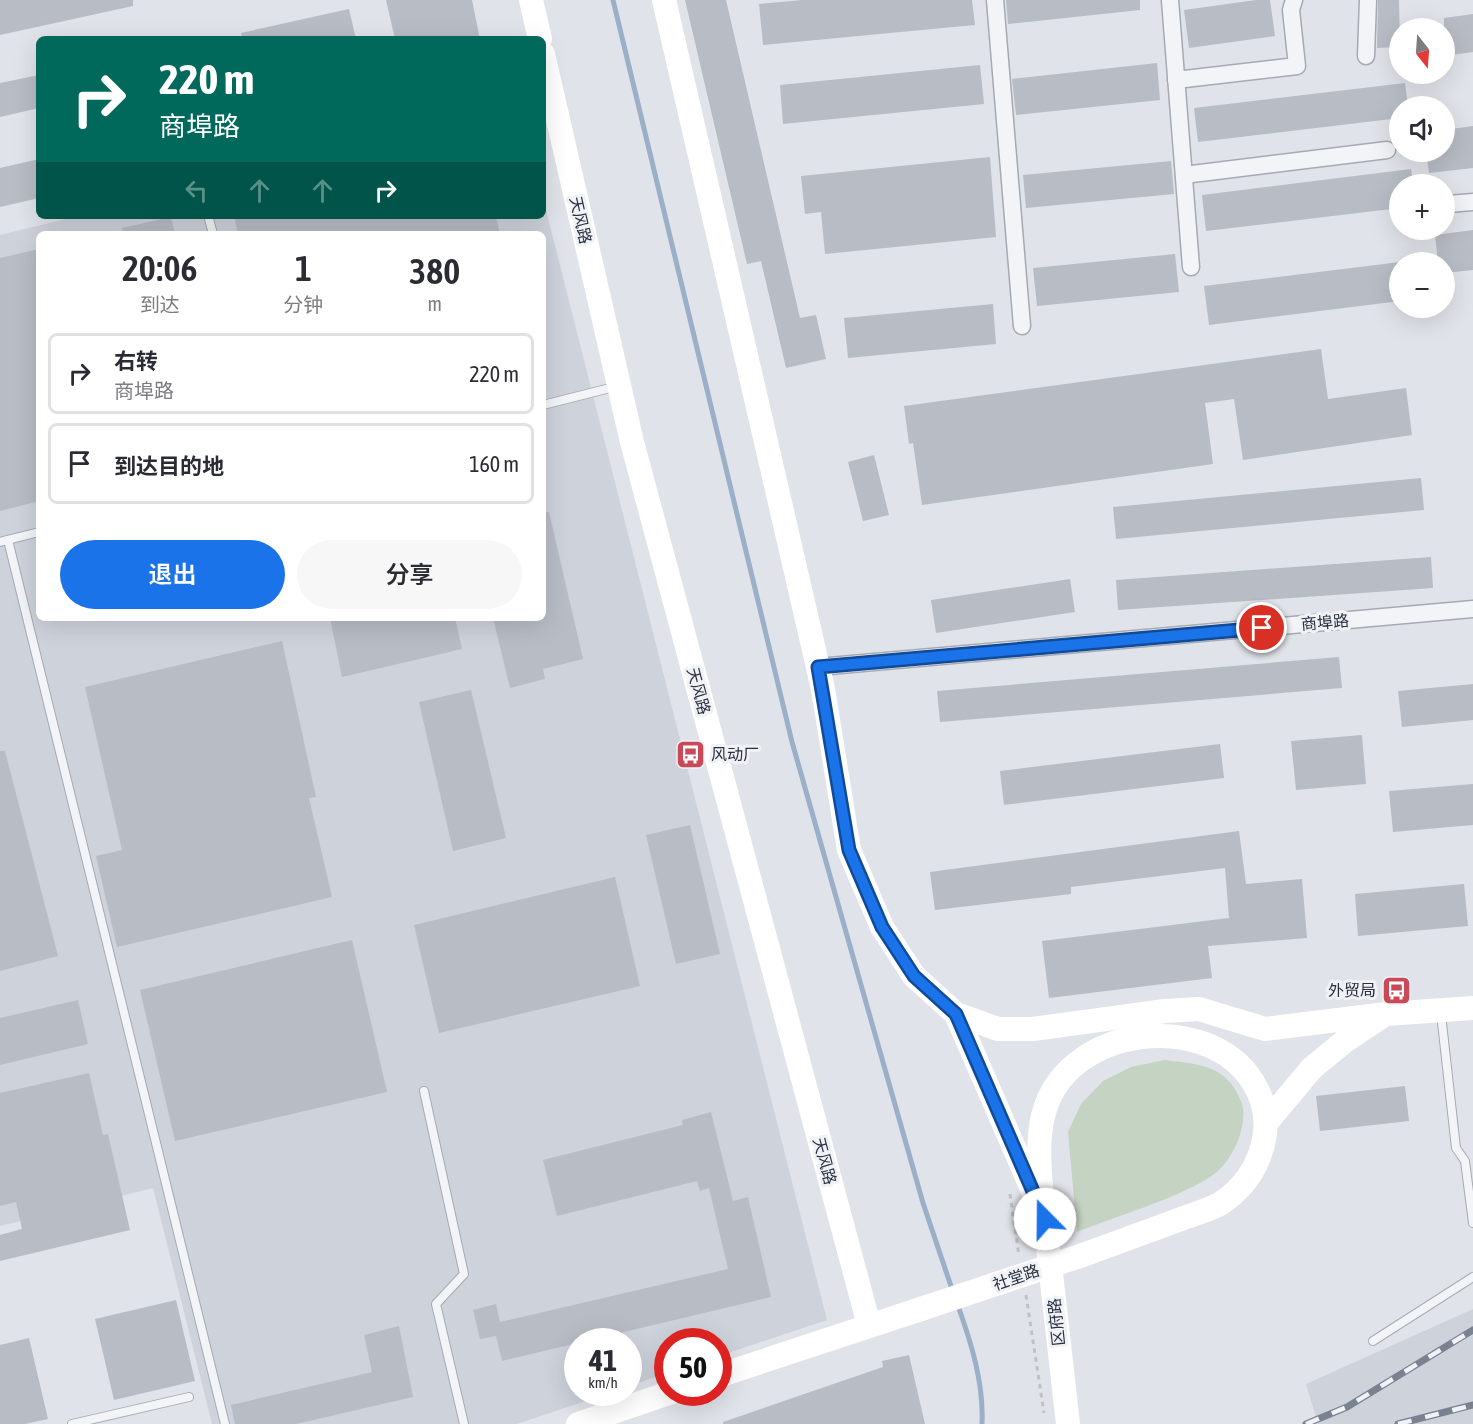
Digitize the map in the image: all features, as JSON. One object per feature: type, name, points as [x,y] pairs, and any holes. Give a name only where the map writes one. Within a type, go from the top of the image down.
[{"type":"main road","points":[[531,0],[539,36]]},
{"type":"main road","points":[[664,0],[818,667],[849,850],[882,927],[914,976],[956,1014],[998,1029],[1033,1029],[1165,1011],[1199,1009],[1265,1029]]},
{"type":"main road","name":"天风路","points":[[546,67],[618,386],[869,1325]]},
{"type":"main road","points":[[1221,1049],[1265,1029],[1386,1014],[1473,1008]]},
{"type":"main road","points":[[956,1014],[1045,1219]]},
{"type":"main road","points":[[1266,1123],[1312,1068],[1345,1041],[1386,1014]]},
{"type":"main road","points":[[1045,1219],[1039,1139],[1045,1107],[1062,1078],[1087,1056],[1117,1042],[1158,1035],[1192,1039],[1221,1049],[1244,1068],[1260,1094],[1266,1123]]},
{"type":"main road","name":"社堂路","points":[[732,1371],[1083,1255],[1226,1201],[1248,1180],[1262,1153],[1266,1123]]},
{"type":"main road","name":"区府路","points":[[1045,1219],[1068,1424]]},
{"type":"main road","points":[[578,1424],[654,1398]]},
{"type":"street","points":[[995,0],[1022,326]]},
{"type":"street","points":[[1170,0],[1191,267]]},
{"type":"street","points":[[1176,80],[1297,66],[1291,10],[1294,0]]},
{"type":"street","points":[[1366,56],[1368,0]]},
{"type":"street","points":[[1184,175],[1387,150]]},
{"type":"street","points":[[1455,203],[1473,202]]},
{"type":"street","name":"商埠路","points":[[818,667],[1473,609]]},
{"type":"lane","points":[[209,219],[212,231]]},
{"type":"lane","points":[[546,404],[618,386]]},
{"type":"lane","points":[[36,533],[4,541],[225,1424]]},
{"type":"lane","points":[[1441,1010],[1456,1148],[1465,1161],[1473,1223]]},
{"type":"lane","points":[[424,1091],[464,1274],[436,1304],[464,1424]]},
{"type":"lane","points":[[1374,1341],[1473,1277]]},
{"type":"lane","points":[[72,1424],[189,1396]]},
{"type":"path","points":[[1006,1184],[1021,1263]]},
{"type":"path","points":[[1024,1286],[1046,1424]]},
{"type":"shaded area","points":[[546,210],[827,1320],[732,1352],[732,1328],[654,1328],[654,1377],[642,1382],[642,1328],[564,1328],[564,1406],[570,1406],[517,1424],[212,1424],[153,1188],[0,1226],[0,235],[66,219],[546,219]]},
{"type":"shaded area","points":[[1473,1309],[1473,1424],[1318,1424],[1306,1384]]},
{"type":"green space","points":[[1165,1060],[1210,1068],[1227,1079],[1234,1088],[1242,1104],[1243,1122],[1234,1149],[1219,1170],[1207,1179],[1172,1196],[1077,1232],[1068,1132],[1081,1104],[1103,1081],[1131,1067]]},
{"type":"building","points":[[0,0],[133,0],[133,6],[0,35]]},
{"type":"building","points":[[386,0],[472,0],[479,36],[394,36]]},
{"type":"building","points":[[685,0],[726,0],[800,318],[816,315],[826,359],[786,368],[761,261],[747,264]]},
{"type":"building","points":[[802,0],[972,0],[975,25],[763,45],[759,4]]},
{"type":"building","points":[[1006,0],[1140,0],[1140,10],[1008,24]]},
{"type":"building","points":[[1270,0],[1275,36],[1189,48],[1184,10]]},
{"type":"building","points":[[1378,0],[1399,0],[1399,18],[1389,18],[1389,47],[1377,48]]},
{"type":"building","points":[[349,9],[355,36],[242,36],[241,33]]},
{"type":"building","points":[[1473,14],[1473,52],[1455,54],[1455,18],[1444,18]]},
{"type":"building","points":[[1157,63],[1160,100],[1016,115],[1012,79]]},
{"type":"building","points":[[980,65],[984,104],[783,124],[780,85]]},
{"type":"building","points":[[36,76],[36,109],[0,117],[0,83]]},
{"type":"building","points":[[1397,84],[1405,84],[1407,96],[1389,96],[1389,119],[1198,142],[1194,108]]},
{"type":"building","points":[[1473,126],[1473,168],[1429,173],[1427,162],[1455,162],[1455,128]]},
{"type":"building","points":[[990,157],[996,237],[825,254],[821,212],[805,214],[801,176]]},
{"type":"building","points":[[36,160],[36,199],[0,207],[0,168]]},
{"type":"building","points":[[1171,161],[1174,194],[1026,208],[1023,175]]},
{"type":"building","points":[[1411,169],[1412,174],[1389,174],[1389,209],[1206,231],[1202,195]]},
{"type":"building","points":[[171,219],[174,231],[122,231],[122,228]]},
{"type":"building","points":[[235,219],[497,219],[499,231],[237,231]]},
{"type":"building","points":[[1473,230],[1473,270],[1455,272],[1455,252],[1437,252],[1436,240],[1455,240],[1455,232]]},
{"type":"building","points":[[36,250],[36,502],[0,511],[0,258]]},
{"type":"building","points":[[1175,254],[1179,292],[1037,306],[1033,268]]},
{"type":"building","points":[[1389,263],[1389,302],[1209,325],[1204,286]]},
{"type":"building","points":[[993,304],[996,344],[848,358],[844,318]]},
{"type":"building","points":[[1321,349],[1328,399],[1406,388],[1412,435],[1243,460],[1234,399],[1205,403],[1213,464],[922,505],[913,443],[909,444],[904,406]]},
{"type":"building","points":[[874,455],[889,515],[863,521],[848,462]]},
{"type":"building","points":[[1421,478],[1424,510],[1116,539],[1113,507]]},
{"type":"building","points":[[546,512],[549,512],[583,659],[543,669],[545,679],[510,688],[494,621],[546,621]]},
{"type":"building","points":[[1431,557],[1433,588],[1118,610],[1116,580]]},
{"type":"building","points":[[1070,579],[1075,612],[936,633],[931,600]]},
{"type":"building","points":[[331,621],[456,621],[462,649],[342,677]]},
{"type":"building","points":[[282,641],[316,797],[309,798],[332,897],[117,947],[96,856],[122,850],[85,687]]},
{"type":"building","points":[[1339,657],[1342,688],[940,722],[937,691]]},
{"type":"building","points":[[1473,684],[1473,720],[1402,727],[1398,691]]},
{"type":"building","points":[[471,690],[506,838],[453,851],[419,702]]},
{"type":"building","points":[[1362,735],[1366,784],[1296,790],[1291,741]]},
{"type":"building","points":[[1220,744],[1224,778],[1004,805],[1000,771]]},
{"type":"building","points":[[0,751],[5,751],[58,956],[0,971]]},
{"type":"building","points":[[1473,784],[1473,825],[1393,832],[1389,791]]},
{"type":"building","points":[[690,825],[720,954],[676,964],[646,835]]},
{"type":"building","points":[[1239,831],[1246,884],[1302,879],[1307,938],[1208,946],[1212,978],[1049,998],[1042,941],[1229,918],[1225,868],[1071,887],[1071,894],[935,910],[930,872]]},
{"type":"building","points":[[615,877],[640,986],[439,1033],[414,925]]},
{"type":"building","points":[[1464,884],[1468,926],[1358,936],[1355,894]]},
{"type":"building","points":[[352,940],[387,1092],[175,1141],[140,990]]},
{"type":"building","points":[[78,1000],[88,1044],[0,1065],[0,1018]]},
{"type":"building","points":[[89,1073],[103,1135],[108,1134],[130,1230],[0,1261],[0,1235],[22,1229],[16,1202],[0,1206],[0,1093]]},
{"type":"building","points":[[1405,1086],[1409,1121],[1320,1131],[1316,1096]]},
{"type":"building","points":[[711,1112],[733,1201],[748,1197],[771,1297],[641,1328],[564,1328],[564,1346],[502,1361],[496,1336],[480,1339],[473,1310],[496,1304],[500,1322],[728,1269],[709,1188],[700,1191],[697,1181],[557,1216],[543,1160],[683,1125],[682,1120]]},
{"type":"building","points":[[176,1300],[195,1381],[114,1400],[95,1319]]},
{"type":"building","points":[[399,1326],[413,1397],[296,1424],[235,1424],[231,1405],[372,1372],[364,1335]]},
{"type":"building","points":[[29,1338],[48,1419],[25,1424],[0,1424],[0,1345]]},
{"type":"building","points":[[909,1355],[925,1424],[723,1424],[723,1422],[883,1367],[882,1361]]},
{"type":"waterway","points":[[613,0],[792,742],[923,1203],[953,1292]]},
{"type":"waterway","points":[[957,1303],[979,1378],[982,1424]]},
{"type":"railway","points":[[1306,1424],[1347,1407],[1473,1330]]},
{"type":"railway","points":[[1398,1424],[1473,1405]]},
{"type":"place","name":"风动厂","points":[[690,754]]},
{"type":"place","name":"外贸局","points":[[1397,990]]},
{"type":"route","points":[[1045,1219],[956,1014],[914,976],[882,927],[849,850],[818,667],[1262,628]]}]
